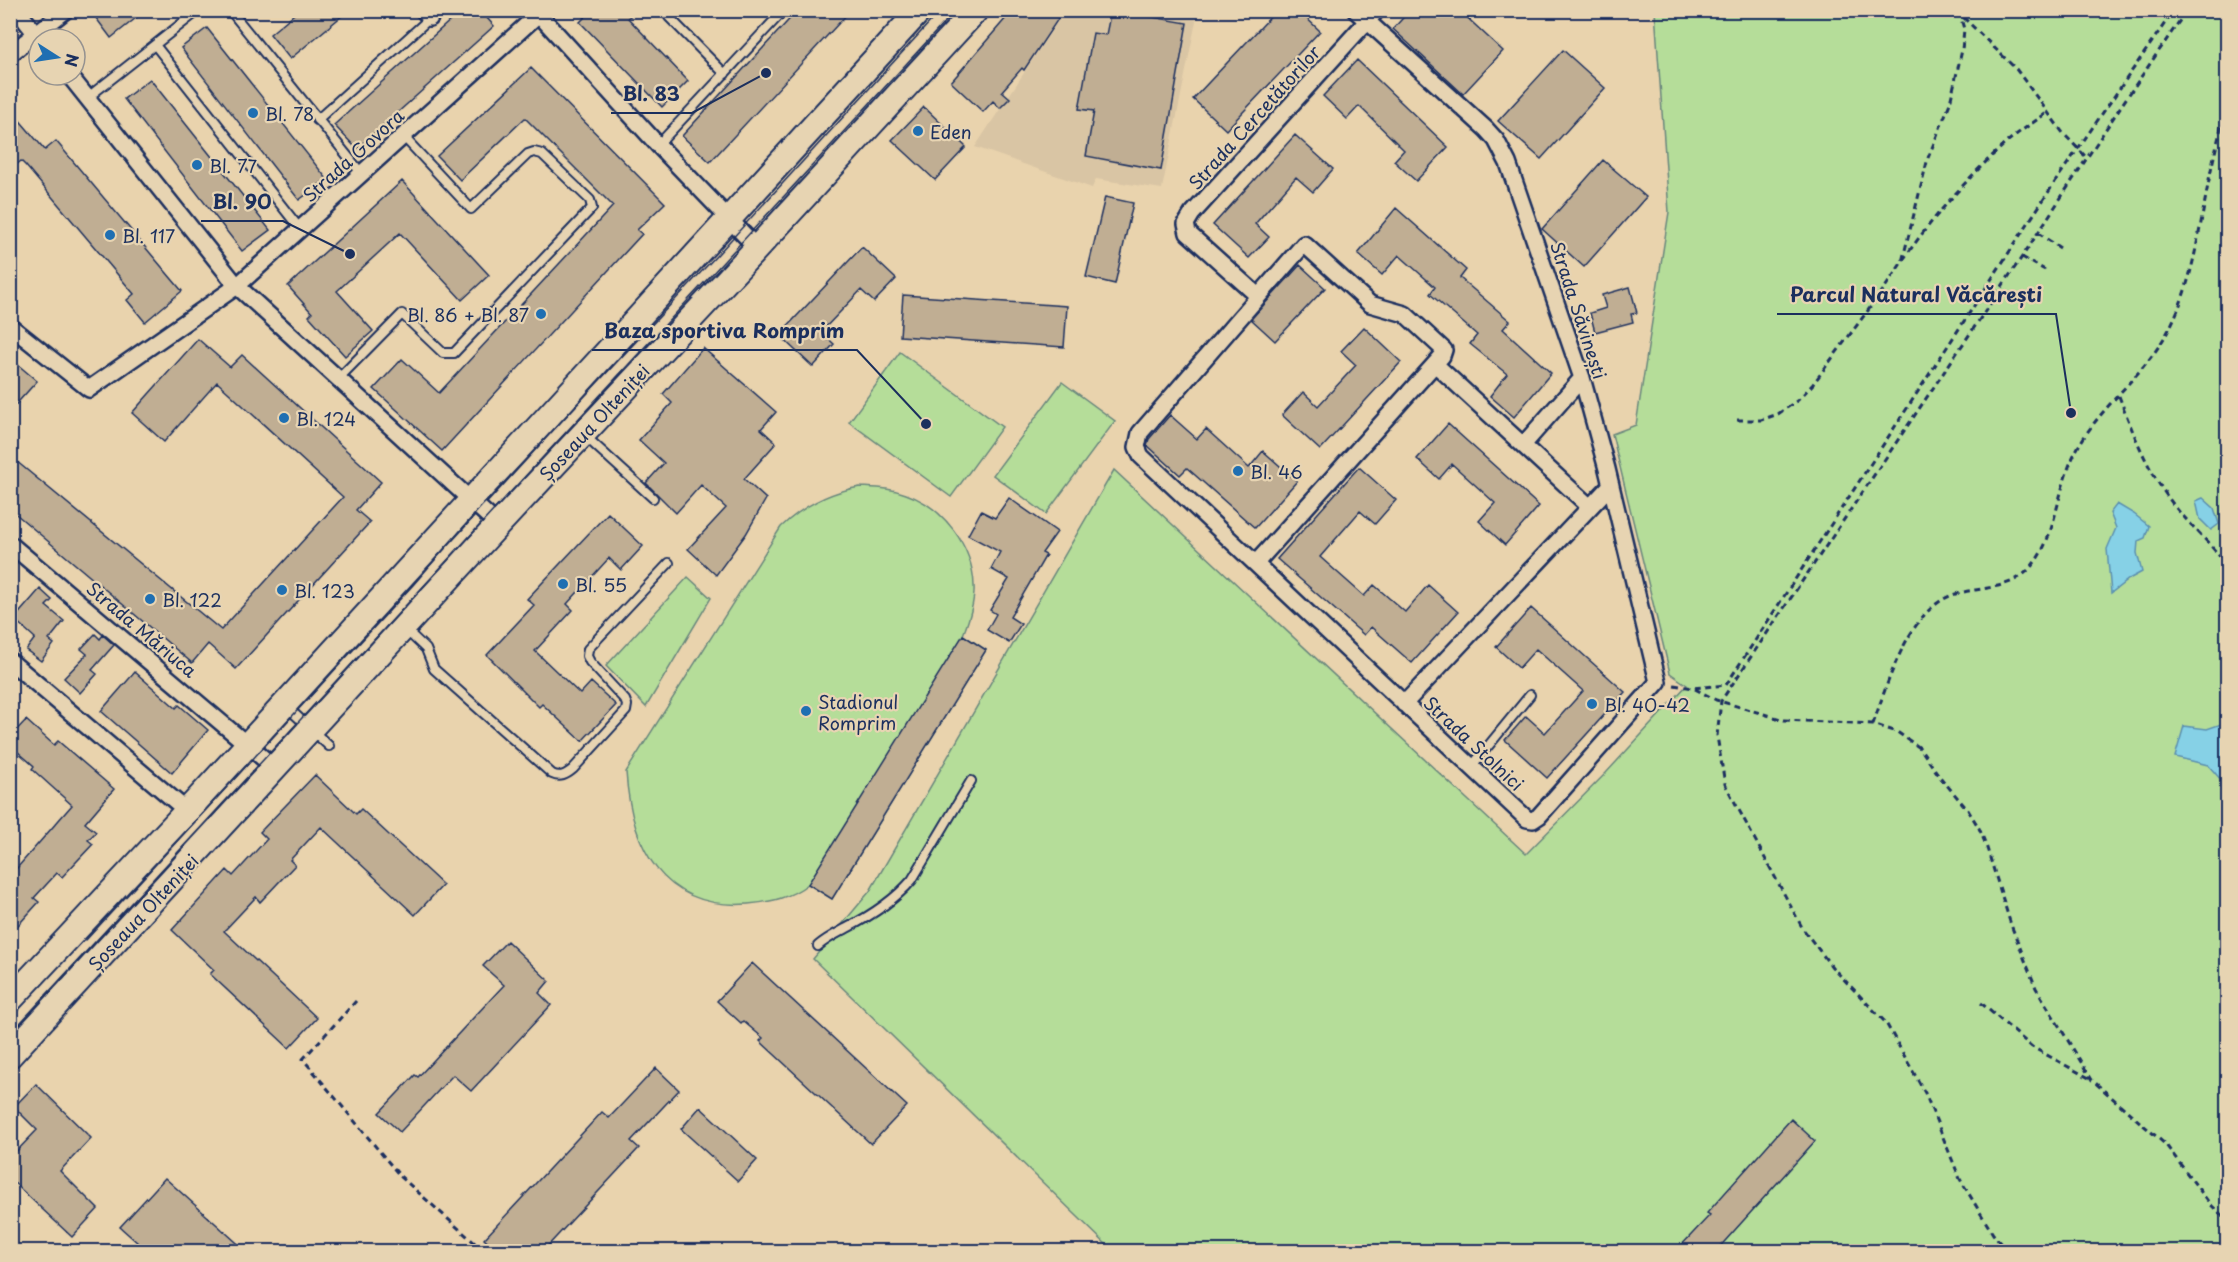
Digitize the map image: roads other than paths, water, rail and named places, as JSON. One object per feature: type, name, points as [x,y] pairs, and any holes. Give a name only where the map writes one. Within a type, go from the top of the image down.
[{"type":"main road","name":"Șoseaua Olteniței","points":[[15,988],[187,811],[920,10]]},
{"type":"main road","name":"Șoseaua Olteniței","points":[[10,1056],[976,10]]},
{"type":"street","points":[[17,10],[31,27]]},
{"type":"street","points":[[48,27],[66,10]]},
{"type":"street","name":"Strada Săvinești","points":[[1355,10],[1372,16],[1496,140],[1508,163],[1582,378],[1611,484],[1658,682]]},
{"type":"street","points":[[539,12],[658,145],[757,248]]},
{"type":"street","name":"Strada Govora","points":[[10,326],[89,388],[237,286],[539,12]]},
{"type":"street","name":"Strada Cercetătorilor","points":[[1258,296],[1188,233],[1186,224],[1192,214],[1372,16]]},
{"type":"street","points":[[10,54],[27,43]]},
{"type":"street","points":[[78,87],[237,286],[498,525]]},
{"type":"street","points":[[1256,563],[1442,356],[1442,346],[1405,314],[1370,304],[1304,244],[1258,296]]},
{"type":"street","name":"Strada Stolnici","points":[[1258,296],[1140,433],[1137,447],[1141,456],[1527,819],[1539,816],[1658,682]]},
{"type":"street","points":[[1435,364],[1590,507]]},
{"type":"street","points":[[1523,446],[1582,378]]},
{"type":"street","points":[[1404,704],[1611,484]]},
{"type":"street","name":"Strada Măriuca","points":[[10,544],[247,745]]},
{"type":"street","points":[[10,661],[187,811]]},
{"type":"street","points":[[247,745],[276,769]]},
{"type":"lane","points":[[87,98],[199,10]]},
{"type":"lane","points":[[230,10],[362,174]]},
{"type":"lane","points":[[667,10],[669,17],[724,74]]},
{"type":"lane","points":[[658,145],[784,10]]},
{"type":"lane","points":[[317,120],[431,13]]},
{"type":"lane","points":[[155,45],[300,229]]},
{"type":"lane","points":[[337,380],[402,314],[443,353],[454,353],[592,208],[590,200],[544,156],[534,152],[528,154],[471,208],[403,136]]},
{"type":"lane","points":[[583,434],[653,498]]},
{"type":"lane","points":[[404,628],[426,649],[434,669],[552,774],[557,777],[563,776],[573,769],[626,711],[625,700],[590,662],[587,656],[588,649],[669,563]]},
{"type":"lane","points":[[1471,766],[1530,695]]},
{"type":"lane","points":[[284,704],[329,746]]},
{"type":"lane","points":[[818,946],[892,902],[903,891],[912,880],[971,781]]},
{"type":"water","points":[[2203,498],[2214,508],[2219,524],[2211,530],[2200,519],[2196,501]]},
{"type":"water","points":[[2117,504],[2149,526],[2145,538],[2138,541],[2137,553],[2142,572],[2111,593],[2107,549],[2116,528],[2110,513]]},
{"type":"water","points":[[2227,722],[2227,763],[2222,781],[2208,765],[2175,757],[2184,726],[2207,729]]},
{"type":"tram line","points":[[86,940],[413,585],[480,508],[718,254],[941,10]]},
{"type":"tram line","points":[[10,1034],[956,10]]},
{"type":"place","name":"Bl. 83","points":[[766,73]]},
{"type":"place","name":"Bl. 78","points":[[253,113]]},
{"type":"place","name":"Eden","points":[[918,131]]},
{"type":"place","name":"Bl. 77","points":[[197,165]]},
{"type":"place","name":"Bl. 117","points":[[110,235]]},
{"type":"place","name":"Bl. 90","points":[[350,254]]},
{"type":"place","name":"Bl. 86 + Bl. 87","points":[[541,314]]},
{"type":"place","name":"Parcul Natural Văcărești","points":[[2071,413]]},
{"type":"place","name":"Bl. 124","points":[[284,418]]},
{"type":"place","name":"Baza sportiva Romprim","points":[[926,424]]},
{"type":"place","name":"Bl. 46","points":[[1238,471]]},
{"type":"place","name":"Bl. 55","points":[[563,584]]},
{"type":"place","name":"Bl. 123","points":[[282,590]]},
{"type":"place","name":"Bl. 122","points":[[150,599]]},
{"type":"place","name":"Bl. 40-42","points":[[1592,704]]},
{"type":"place","name":"Stadionul Romprim","points":[[806,711]]}]
